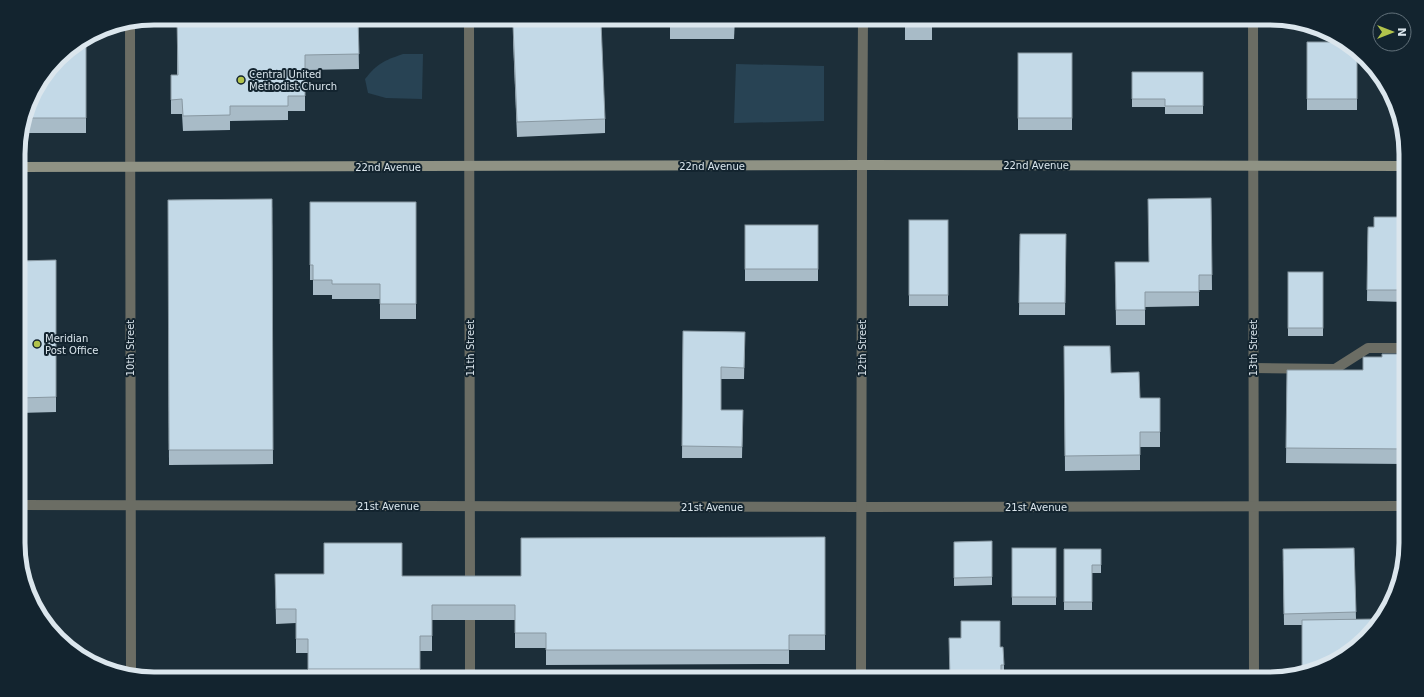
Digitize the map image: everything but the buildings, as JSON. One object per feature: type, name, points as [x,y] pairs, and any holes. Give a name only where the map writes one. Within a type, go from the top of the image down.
[{"type":"main road","name":"22nd Avenue","points":[[25,167],[862,165],[1399,166]]},
{"type":"street","name":"11th Street","points":[[469,25],[470,672]]},
{"type":"street","name":"12th Street","points":[[861,672],[863,25]]},
{"type":"street","name":"13th Street","points":[[1253,25],[1254,672]]},
{"type":"street","name":"10th Street","points":[[130,27],[131,670]]},
{"type":"street","points":[[1253,368],[1335,369],[1368,348],[1399,348]]},
{"type":"street","name":"21st Avenue","points":[[25,505],[861,507],[1399,506]]},
{"type":"shaded area","points":[[403,54],[423,54],[422,99],[386,98],[368,93],[365,79],[381,63]]},
{"type":"shaded area","points":[[736,64],[824,66],[824,121],[734,123]]},
{"type":"place","name":"Central United Methodist Church","points":[[241,80]]},
{"type":"place","name":"Meridian Post Office","points":[[37,344]]}]
